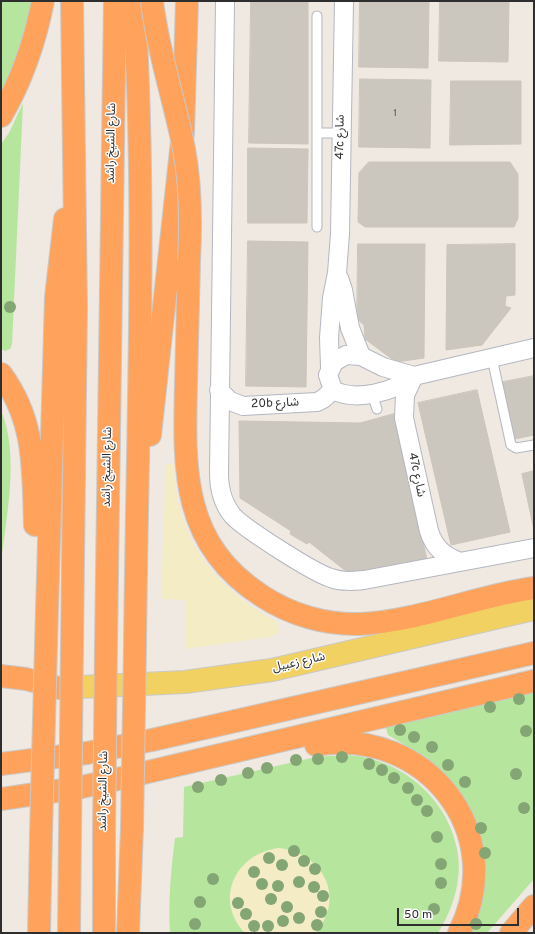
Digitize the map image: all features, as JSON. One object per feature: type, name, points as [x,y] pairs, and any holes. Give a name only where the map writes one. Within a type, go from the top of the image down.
[{"type":"highway","points":[[1,116],[20,80],[30,53],[43,1]]},
{"type":"highway","points":[[69,933],[76,307],[72,1]]},
{"type":"highway","name":"شارع الشيخ راشد","points":[[104,933],[114,1]]},
{"type":"highway","points":[[128,933],[132,828],[135,647],[140,194],[138,56],[134,1]]},
{"type":"highway","points":[[152,1],[159,45],[179,127],[187,173],[190,219],[185,429],[187,480],[191,499],[205,534],[215,550],[240,579],[260,595],[288,610],[307,617],[343,624],[376,622],[400,618],[534,588]]},
{"type":"highway","points":[[137,486],[149,438],[177,192],[186,74],[187,1]]},
{"type":"highway","points":[[39,933],[47,586],[56,297],[63,230],[75,165]]},
{"type":"highway","points":[[1,374],[17,400],[29,435],[33,470],[35,530],[39,558],[47,586]]},
{"type":"highway","points":[[1,764],[88,753],[137,743],[534,653]]},
{"type":"highway","points":[[1,676],[26,679],[59,688]]},
{"type":"highway","points":[[1,799],[77,788],[534,681]]},
{"type":"highway","points":[[1,690],[59,688]]},
{"type":"highway","points":[[118,778],[141,780],[162,778],[333,742],[366,744],[396,753],[411,760],[437,781],[456,807],[467,832],[473,852],[474,885],[467,917],[459,933]]},
{"type":"highway","points":[[131,861],[136,891],[138,933]]},
{"type":"highway","points":[[32,933],[39,903]]},
{"type":"highway","points":[[511,933],[534,906]]},
{"type":"main road","name":"شارع زعبيل","points":[[59,688],[185,682],[272,670],[534,609]]},
{"type":"street","points":[[225,1],[219,485],[227,506],[242,524],[311,570],[342,581],[364,580],[458,561],[534,548]]},
{"type":"street","name":"47c شارع","points":[[333,390],[328,375],[330,367],[329,338],[332,298],[337,273],[340,234],[344,1]]},
{"type":"street","name":"47c شارع","points":[[337,273],[343,290],[350,328],[361,356]]},
{"type":"street","points":[[333,390],[349,395],[360,396],[374,402],[414,376],[534,348]]},
{"type":"street","points":[[330,367],[339,358],[354,355],[361,356],[383,367],[414,376]]},
{"type":"street","name":"47c شارع","points":[[414,376],[400,401],[429,531],[432,540],[442,553],[458,561]]},
{"type":"street","name":"20b شارع","points":[[219,390],[230,401],[243,406],[317,402],[323,400],[333,390]]},
{"type":"lane","points":[[316,16],[318,133],[317,227]]},
{"type":"lane","points":[[318,133],[341,133]]},
{"type":"lane","points":[[492,358],[511,445],[516,448],[534,444]]},
{"type":"green space","points":[[1,1],[34,1],[32,16],[1,100]]},
{"type":"green space","points":[[23,103],[12,344],[10,349],[5,351],[1,349],[1,144],[9,133]]},
{"type":"green space","points":[[1,410],[7,428],[11,466],[1,564]]},
{"type":"green space","points":[[534,689],[534,879],[487,933],[463,933],[474,906],[455,789],[427,758],[388,735],[386,728],[389,725]]},
{"type":"green space","points":[[344,755],[364,757],[383,763],[400,771],[417,782],[431,796],[443,812],[457,849],[459,871],[458,882],[452,904],[438,933],[170,933],[169,921],[172,862],[175,838],[183,837],[184,787],[316,757]]},
{"type":"sand","points":[[166,464],[174,464],[176,491],[182,515],[190,537],[202,558],[234,593],[254,608],[277,622],[279,633],[269,637],[186,649],[185,600],[161,599]]},
{"type":"sand","points":[[279,848],[308,858],[326,879],[329,892],[329,906],[324,920],[315,933],[245,933],[236,920],[231,906],[230,892],[234,880],[241,868],[251,859],[264,852]]},
{"type":"building","points":[[251,1],[308,1],[308,144],[249,143]]},
{"type":"building","points":[[360,1],[429,1],[428,68],[359,67]]},
{"type":"building","points":[[440,1],[509,1],[508,62],[439,61]]},
{"type":"building","points":[[360,79],[431,80],[430,148],[359,147]]},
{"type":"building","points":[[451,81],[521,81],[521,144],[450,145]]},
{"type":"building","points":[[248,148],[308,149],[307,223],[248,223]]},
{"type":"building","points":[[369,162],[510,162],[518,174],[518,218],[514,227],[365,227],[358,222],[359,173]]},
{"type":"building","points":[[248,241],[308,242],[306,387],[246,386]]},
{"type":"building","points":[[358,244],[425,244],[424,358],[396,362],[365,339],[364,325],[357,319]]},
{"type":"building","points":[[515,244],[515,295],[506,296],[505,306],[511,308],[482,345],[446,350],[447,245]]},
{"type":"building","points":[[534,376],[534,435],[510,440],[498,383]]},
{"type":"building","points":[[477,390],[510,532],[451,545],[418,403]]},
{"type":"building","points":[[394,414],[428,564],[356,579],[309,542],[307,544],[290,534],[291,531],[240,498],[239,421],[360,423]]},
{"type":"building","points":[[534,471],[534,530],[522,474]]}]
